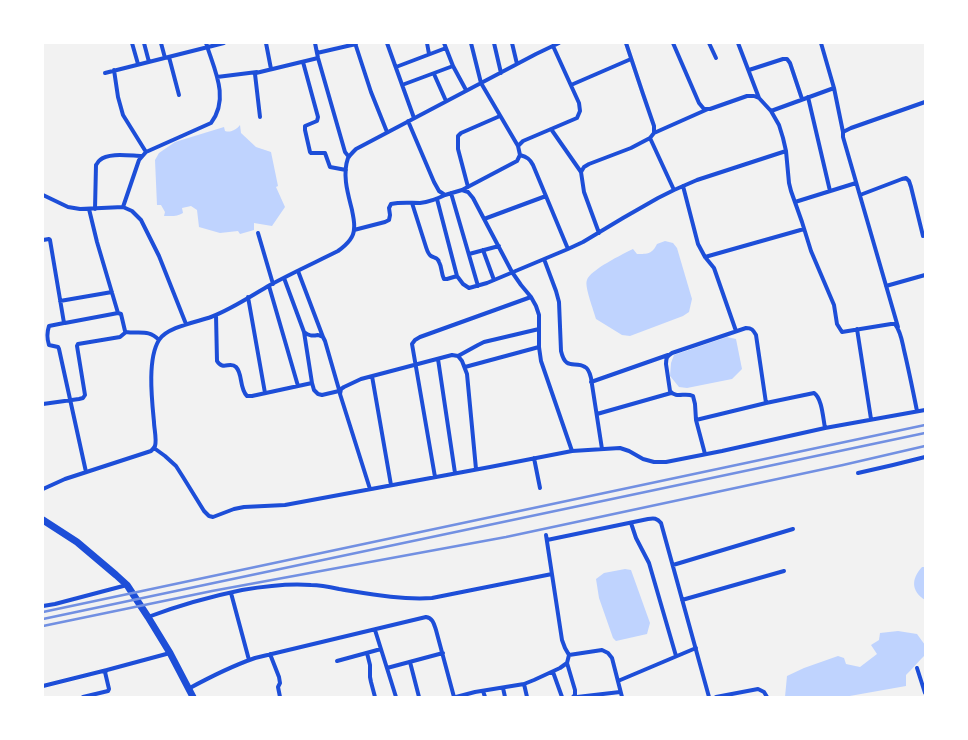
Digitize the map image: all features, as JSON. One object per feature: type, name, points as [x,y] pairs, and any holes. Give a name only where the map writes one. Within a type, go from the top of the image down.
[{"type":"main road","points":[[43,520],[77,542],[127,585],[170,653],[191,694]]},
{"type":"street","points":[[132,43],[138,64]]},
{"type":"street","points":[[144,43],[148,62]]},
{"type":"street","points":[[161,43],[179,95]]},
{"type":"street","points":[[105,73],[206,45],[224,43]]},
{"type":"street","points":[[266,43],[271,69]]},
{"type":"street","points":[[315,43],[345,152],[349,157]]},
{"type":"street","points":[[317,53],[356,43],[371,92],[387,132]]},
{"type":"street","points":[[387,43],[414,118]]},
{"type":"street","points":[[426,43],[429,54]]},
{"type":"street","points":[[444,43],[453,66],[466,90]]},
{"type":"street","points":[[354,230],[389,220],[389,208],[391,204],[421,203],[438,199],[445,195],[462,190],[517,161],[520,155],[518,146],[481,83],[471,43]]},
{"type":"street","points":[[494,43],[501,72]]},
{"type":"street","points":[[512,43],[517,64]]},
{"type":"street","points":[[43,489],[65,479],[151,451],[154,448],[155,435],[151,379],[155,351],[159,340],[165,335],[186,324],[225,311],[248,297],[338,251],[346,245],[354,230],[354,219],[346,184],[346,170],[349,157],[356,149],[466,90],[559,43]]},
{"type":"street","points":[[626,43],[650,113],[654,126],[654,132]]},
{"type":"street","points":[[673,43],[699,103],[704,109],[710,108]]},
{"type":"street","points":[[709,43],[716,58]]},
{"type":"street","points":[[738,43],[759,98],[771,111],[779,124],[786,151],[789,183],[811,251],[834,305],[839,328],[842,332],[895,324],[899,329]]},
{"type":"street","points":[[821,43],[834,88],[843,137],[899,329],[917,411]]},
{"type":"street","points":[[123,207],[139,160],[146,152],[211,123],[216,116],[220,105],[220,91],[217,77],[206,45]]},
{"type":"street","points":[[518,146],[523,141],[577,118],[580,111],[579,103],[553,46]]},
{"type":"street","points":[[396,67],[446,48]]},
{"type":"street","points":[[217,77],[257,72],[318,58]]},
{"type":"street","points":[[571,85],[631,59]]},
{"type":"street","points":[[749,70],[787,59],[790,63],[802,99]]},
{"type":"street","points":[[303,62],[318,117],[317,121],[306,126],[305,130],[310,152],[325,153],[330,167],[346,170]]},
{"type":"street","points":[[402,85],[453,66]]},
{"type":"street","points":[[114,70],[118,97],[123,114],[146,152]]},
{"type":"street","points":[[257,72],[255,74],[260,117]]},
{"type":"street","points":[[434,74],[446,101]]},
{"type":"street","points":[[771,111],[834,88]]},
{"type":"street","points":[[581,172],[584,167],[589,164],[631,148],[650,138],[654,132],[710,108],[747,96],[759,98]]},
{"type":"street","points":[[808,97],[830,191]]},
{"type":"street","points":[[843,132],[925,102]]},
{"type":"street","points":[[468,187],[458,149],[458,136],[461,133],[500,116]]},
{"type":"street","points":[[408,121],[434,182],[439,191],[445,195]]},
{"type":"street","points":[[551,129],[581,172],[584,192],[599,233]]},
{"type":"street","points":[[650,138],[674,190]]},
{"type":"street","points":[[438,199],[457,276],[463,284],[469,288],[494,280],[568,249],[599,233],[658,198],[683,186],[786,151]]},
{"type":"street","points":[[126,332],[121,314],[118,313],[97,242],[92,209],[96,165],[99,160],[110,155],[142,156]]},
{"type":"street","points":[[520,155],[530,160],[533,165],[568,249]]},
{"type":"street","points":[[860,195],[902,178],[906,178],[909,181],[923,236]]},
{"type":"street","points":[[795,202],[856,183]]},
{"type":"street","points":[[683,186],[698,244],[705,257],[714,268],[736,331]]},
{"type":"street","points":[[462,190],[468,192],[473,198],[512,272],[536,306],[539,315],[539,347],[541,361],[572,451]]},
{"type":"street","points":[[451,193],[478,286]]},
{"type":"street","points":[[43,195],[68,207],[92,209],[123,207],[132,211],[141,220],[159,256],[186,324]]},
{"type":"street","points":[[484,219],[546,196]]},
{"type":"street","points":[[412,203],[426,247],[429,254],[439,262],[442,276],[444,279],[457,276]]},
{"type":"street","points":[[705,257],[804,229]]},
{"type":"street","points":[[258,233],[298,386]]},
{"type":"street","points":[[43,240],[50,240],[64,323]]},
{"type":"street","points":[[469,254],[499,246]]},
{"type":"street","points":[[483,250],[494,280]]},
{"type":"street","points":[[544,259],[559,302],[562,357],[565,362],[580,365],[589,371],[602,449]]},
{"type":"street","points":[[298,271],[325,341],[370,489]]},
{"type":"street","points":[[886,286],[925,275]]},
{"type":"street","points":[[284,278],[304,332],[314,390],[318,394],[322,395],[340,392],[344,387],[361,379],[416,366],[438,359],[458,356],[484,342],[539,329]]},
{"type":"street","points":[[60,302],[112,292]]},
{"type":"street","points":[[248,297],[265,393]]},
{"type":"street","points":[[435,477],[412,344],[415,340],[530,297]]},
{"type":"street","points":[[86,472],[59,349],[58,347],[49,345],[48,329],[49,326],[118,313]]},
{"type":"street","points":[[216,314],[217,361],[222,366],[233,365],[237,367],[242,389],[247,396],[312,383]]},
{"type":"street","points":[[591,382],[736,331],[750,328],[756,335],[766,403]]},
{"type":"street","points":[[857,330],[871,419]]},
{"type":"street","points":[[43,404],[70,401],[83,398],[85,395],[77,346],[78,344],[120,337],[126,332],[147,332],[159,340]]},
{"type":"street","points":[[304,332],[311,336],[318,335],[323,337]]},
{"type":"street","points":[[465,367],[539,347]]},
{"type":"street","points":[[668,355],[666,364],[671,393],[676,396],[684,394],[693,396],[696,420],[705,454]]},
{"type":"street","points":[[458,356],[462,361],[467,374],[476,470]]},
{"type":"street","points":[[438,359],[455,473]]},
{"type":"street","points":[[372,376],[391,485]]},
{"type":"street","points":[[596,414],[671,393]]},
{"type":"street","points":[[696,420],[814,393],[820,399],[825,428]]},
{"type":"street","points":[[154,448],[176,466],[204,511],[209,516],[213,517],[244,507],[284,505],[572,451],[620,448],[628,450],[643,459],[654,462],[666,462],[722,452],[825,428],[925,410]]},
{"type":"street","points":[[858,473],[925,457]]},
{"type":"street","points":[[534,458],[540,488]]},
{"type":"street","points":[[573,697],[575,694],[567,663],[569,655],[562,640],[546,538],[654,518],[661,523],[709,697]]},
{"type":"street","points":[[631,523],[636,538],[649,563],[676,656]]},
{"type":"street","points":[[673,565],[793,529]]},
{"type":"street","points":[[682,600],[784,571]]},
{"type":"street","points":[[148,617],[186,604],[273,585],[313,585],[415,599],[432,598],[552,574]]},
{"type":"street","points":[[43,606],[127,585]]},
{"type":"street","points":[[231,593],[249,660]]},
{"type":"street","points":[[191,694],[224,670],[249,660],[426,617],[433,621],[455,697],[475,692],[524,684],[553,672],[567,663]]},
{"type":"street","points":[[375,630],[396,697]]},
{"type":"street","points":[[618,681],[696,648]]},
{"type":"street","points":[[337,660],[381,649]]},
{"type":"street","points":[[569,655],[602,650],[608,653],[612,658],[622,697]]},
{"type":"street","points":[[387,668],[443,652]]},
{"type":"street","points":[[43,686],[170,653]]},
{"type":"street","points":[[367,653],[370,665],[371,682],[375,697]]},
{"type":"street","points":[[270,654],[279,677],[280,682],[278,687],[280,697]]},
{"type":"street","points":[[410,662],[419,697]]},
{"type":"street","points":[[917,668],[925,693]]},
{"type":"street","points":[[83,697],[108,691],[109,689],[105,672],[107,670]]},
{"type":"street","points":[[553,672],[562,697]]},
{"type":"street","points":[[524,684],[527,697]]},
{"type":"street","points":[[503,688],[505,697]]},
{"type":"street","points":[[716,697],[758,689],[764,692],[767,697]]},
{"type":"street","points":[[483,691],[484,697]]},
{"type":"street","points":[[577,697],[620,692]]},
{"type":"water","points":[[240,125],[241,133],[256,147],[271,152],[278,186],[276,187],[285,207],[272,226],[254,223],[254,230],[240,234],[238,231],[220,233],[199,227],[197,210],[191,206],[182,208],[183,213],[178,215],[164,216],[165,212],[161,205],[157,205],[155,160],[159,153],[175,142],[224,127],[225,131],[232,131]]},
{"type":"water","points":[[665,241],[673,243],[677,248],[692,299],[689,312],[683,316],[630,336],[622,335],[596,319],[586,283],[589,276],[607,263],[633,249],[637,254],[651,252],[657,244]]},
{"type":"water","points":[[727,337],[736,339],[742,369],[732,379],[687,388],[679,387],[670,376],[671,363],[674,355]]},
{"type":"water","points":[[922,567],[925,567],[925,600],[917,593],[914,585],[914,580],[918,571]]},
{"type":"water","points":[[625,569],[631,570],[650,623],[647,634],[616,641],[613,638],[599,598],[596,579],[604,573]]},
{"type":"water","points":[[898,631],[917,634],[925,645],[925,655],[906,675],[906,686],[844,697],[785,697],[787,676],[804,668],[838,656],[844,658],[846,664],[860,667],[877,654],[871,645],[879,640],[880,633]]},
{"type":"railway","points":[[43,612],[925,425]]},
{"type":"railway","points":[[43,619],[925,433]]},
{"type":"railway","points":[[43,626],[212,591],[506,537],[925,446]]}]
